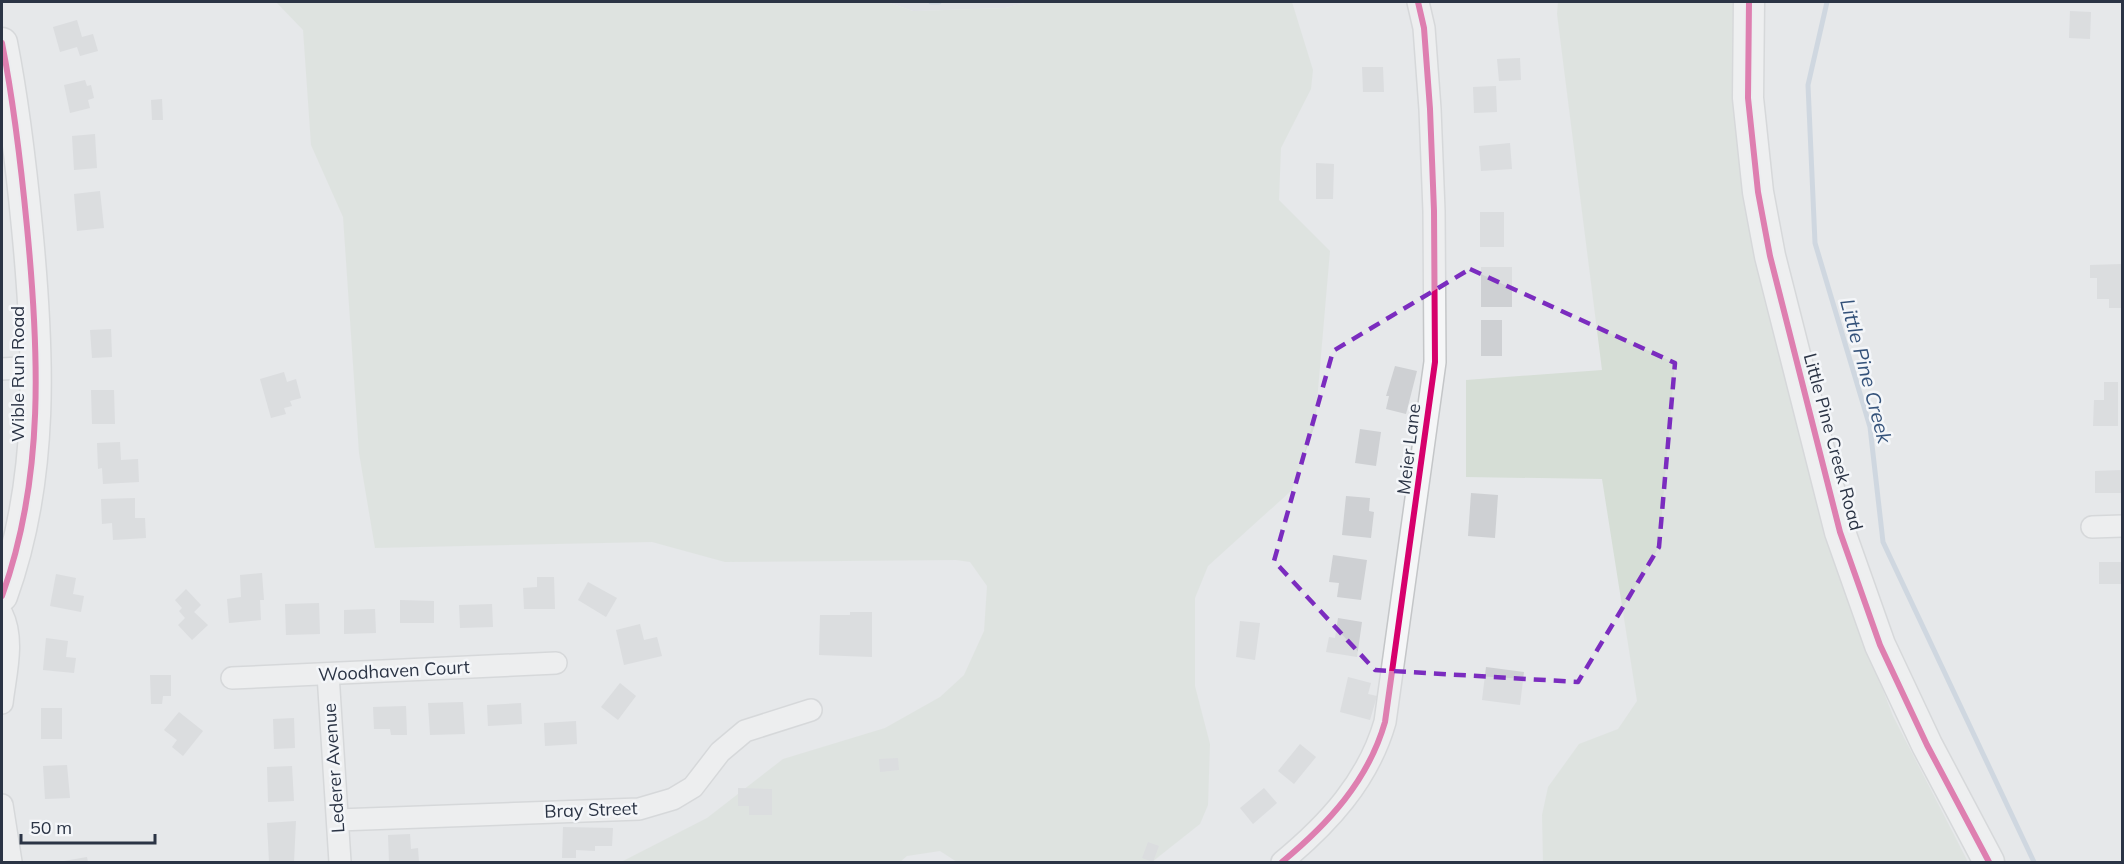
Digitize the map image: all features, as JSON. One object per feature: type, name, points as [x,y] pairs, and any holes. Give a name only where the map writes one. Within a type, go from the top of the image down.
[{"type":"street","name":"Meier Lane","points":[[1282,862],[1306,842],[1350,793],[1374,755],[1385,722],[1435,362],[1430,120],[1424,28],[1418,2]]},
{"type":"street","name":"Little Pine Creek Road","points":[[1749,2],[1748,98],[1758,192],[1770,256],[1840,532],[1880,645],[1927,745],[1989,862]]},
{"type":"street","name":"Wible Run Road","points":[[2,43],[9,127],[35,313],[36,367],[28,494],[17,548],[2,596]]},
{"type":"street","points":[[2,369],[36,367]]},
{"type":"street","points":[[2092,527],[2122,526]]},
{"type":"street","points":[[2,614],[7,629],[8,643],[2,703]]},
{"type":"street","name":"Woodhaven Court","points":[[232,678],[556,663]]},
{"type":"street","name":"Lederer Avenue","points":[[328,674],[340,862]]},
{"type":"street","name":"Bray Street","points":[[338,820],[639,809],[655,806],[693,787],[720,752],[745,730],[811,710]]},
{"type":"street","points":[[2,806],[11,862]]},
{"type":"highlighted area","points":[[1470,269],[1675,363],[1659,547],[1578,682],[1375,670],[1274,561],[1333,351]]},
{"type":"shaded area","points":[[276,2],[887,2],[913,11],[1005,8],[1028,2],[1292,2],[1313,70],[1311,89],[1281,148],[1279,200],[1330,251],[1315,425],[1292,490],[1208,566],[1195,598],[1195,686],[1210,744],[1208,805],[1200,824],[1152,862],[957,862],[940,851],[907,856],[900,862],[613,862],[623,861],[707,818],[783,759],[885,728],[940,697],[964,675],[984,631],[987,586],[970,562],[956,560],[725,562],[652,542],[375,548],[359,453],[343,217],[311,145],[303,30]]},
{"type":"shaded area","points":[[887,2],[1028,2],[1005,8],[913,11]]},
{"type":"shaded area","points":[[1558,2],[1737,2],[1789,385],[1835,566],[1893,716],[1968,862],[1543,862],[1542,815],[1548,787],[1579,744],[1618,729],[1637,701],[1602,479],[1466,477],[1466,380],[1602,370],[1557,14]]},
{"type":"building","points":[[2070,11],[2091,12],[2090,39],[2069,38]]},
{"type":"building","points":[[77,20],[82,37],[93,34],[98,51],[80,56],[77,47],[60,52],[53,27]]},
{"type":"building","points":[[1520,58],[1521,80],[1499,81],[1497,59]]},
{"type":"building","points":[[1362,67],[1383,67],[1384,92],[1363,92]]},
{"type":"building","points":[[85,80],[87,86],[91,85],[94,98],[88,100],[90,108],[70,113],[64,85]]},
{"type":"building","points":[[1496,86],[1497,112],[1474,113],[1473,87]]},
{"type":"building","points":[[162,99],[163,120],[152,120],[151,100]]},
{"type":"building","points":[[95,134],[97,168],[74,170],[72,136]]},
{"type":"building","points":[[1510,143],[1512,169],[1481,171],[1479,146]]},
{"type":"building","points":[[1316,163],[1334,164],[1333,199],[1316,199]]},
{"type":"building","points":[[100,191],[104,228],[77,231],[74,194]]},
{"type":"building","points":[[1480,212],[1504,212],[1504,247],[1480,247]]},
{"type":"building","points":[[2122,264],[2122,308],[2109,308],[2109,299],[2097,299],[2097,278],[2090,278],[2090,265]]},
{"type":"building","points":[[1481,267],[1512,267],[1512,307],[1481,307]]},
{"type":"building","points":[[1481,320],[1502,320],[1502,356],[1481,356]]},
{"type":"building","points":[[111,329],[112,357],[92,358],[90,330]]},
{"type":"building","points":[[1395,366],[1417,371],[1406,414],[1386,409],[1389,396],[1386,396]]},
{"type":"building","points":[[284,372],[287,382],[296,379],[301,398],[290,401],[292,406],[284,408],[286,414],[271,418],[260,379]]},
{"type":"building","points":[[2104,382],[2118,382],[2118,426],[2093,426],[2094,400],[2104,400]]},
{"type":"building","points":[[91,390],[114,390],[115,424],[92,424]]},
{"type":"building","points":[[1360,429],[1381,432],[1376,466],[1355,463]]},
{"type":"building","points":[[120,442],[121,460],[138,459],[139,482],[103,484],[102,468],[98,469],[97,443]]},
{"type":"building","points":[[2122,470],[2122,493],[2095,493],[2095,471]]},
{"type":"building","points":[[1471,493],[1498,495],[1495,538],[1468,536]]},
{"type":"building","points":[[1346,496],[1370,498],[1369,511],[1374,512],[1371,538],[1342,535]]},
{"type":"building","points":[[135,498],[135,518],[145,518],[146,538],[113,540],[112,523],[102,524],[101,499]]},
{"type":"building","points":[[1333,555],[1367,560],[1361,600],[1337,597],[1339,583],[1329,582]]},
{"type":"building","points":[[2099,562],[2122,562],[2122,584],[2099,584]]},
{"type":"building","points":[[262,573],[264,600],[260,600],[261,620],[229,623],[227,599],[241,597],[240,575]]},
{"type":"building","points":[[56,574],[76,578],[73,594],[84,596],[81,612],[50,606]]},
{"type":"building","points":[[537,577],[554,577],[555,609],[524,609],[523,588],[537,587]]},
{"type":"building","points":[[588,582],[617,598],[606,617],[578,600]]},
{"type":"building","points":[[186,589],[201,605],[194,612],[208,625],[192,640],[178,625],[185,618],[179,611],[182,608],[175,600]]},
{"type":"building","points":[[400,600],[434,601],[434,623],[400,623]]},
{"type":"building","points":[[319,603],[320,634],[286,635],[285,604]]},
{"type":"building","points":[[492,604],[493,627],[460,628],[459,605]]},
{"type":"building","points":[[375,609],[376,633],[344,634],[344,610]]},
{"type":"building","points":[[850,612],[872,612],[872,657],[819,655],[820,615],[850,615]]},
{"type":"building","points":[[1338,618],[1362,622],[1357,657],[1326,652],[1329,637],[1335,638]]},
{"type":"building","points":[[1240,621],[1260,623],[1255,660],[1236,657]]},
{"type":"building","points":[[640,624],[644,640],[657,637],[662,656],[624,665],[616,630]]},
{"type":"building","points":[[46,638],[68,641],[66,657],[76,658],[74,673],[43,670]]},
{"type":"building","points":[[1486,667],[1524,672],[1520,705],[1482,700]]},
{"type":"building","points":[[150,675],[171,675],[171,696],[163,696],[162,704],[151,704]]},
{"type":"building","points":[[1348,677],[1371,683],[1368,694],[1377,696],[1370,720],[1340,712]]},
{"type":"building","points":[[620,683],[636,696],[618,720],[601,707]]},
{"type":"building","points":[[463,702],[465,734],[430,735],[428,703]]},
{"type":"building","points":[[521,703],[522,724],[488,726],[487,705]]},
{"type":"building","points":[[406,706],[407,735],[391,735],[390,729],[374,729],[373,707]]},
{"type":"building","points":[[41,708],[62,708],[62,739],[41,739]]},
{"type":"building","points":[[179,712],[203,731],[183,756],[172,747],[177,740],[164,730]]},
{"type":"building","points":[[294,718],[295,748],[274,749],[273,719]]},
{"type":"building","points":[[576,721],[577,744],[545,746],[544,723]]},
{"type":"building","points":[[1300,744],[1316,757],[1294,784],[1278,771]]},
{"type":"building","points":[[898,758],[899,770],[880,772],[879,759]]},
{"type":"building","points":[[67,765],[70,798],[45,799],[43,766]]},
{"type":"building","points":[[292,766],[294,801],[268,802],[267,767]]},
{"type":"building","points":[[738,788],[772,789],[772,815],[749,815],[749,806],[738,806]]},
{"type":"building","points":[[1264,788],[1277,803],[1253,824],[1240,808]]},
{"type":"building","points":[[296,821],[294,862],[269,862],[267,823]]},
{"type":"building","points":[[563,827],[613,828],[612,846],[595,846],[595,851],[576,850],[576,858],[562,858]]},
{"type":"building","points":[[410,834],[411,849],[418,848],[419,862],[389,862],[388,835]]},
{"type":"building","points":[[1148,842],[1159,846],[1153,862],[1142,858]]},
{"type":"building","points":[[87,857],[88,862],[64,862],[64,861]]},
{"type":"waterway","name":"Little Pine Creek","points":[[931,2],[939,2]]},
{"type":"waterway","name":"Little Pine Creek","points":[[1827,2],[1808,85],[1815,243],[1870,427],[1883,542],[2034,862]]},
{"type":"cycle path","points":[[1282,862],[1315,832],[1344,800],[1368,763],[1385,722],[1435,362],[1434,211],[1430,109],[1424,28],[1418,2]]},
{"type":"cycle path","points":[[1749,2],[1748,98],[1758,192],[1770,256],[1840,532],[1880,645],[1927,745],[1989,862]]},
{"type":"cycle path","points":[[2,43],[14,112],[25,204],[36,367],[32,460],[26,506],[16,551],[2,596]]}]
